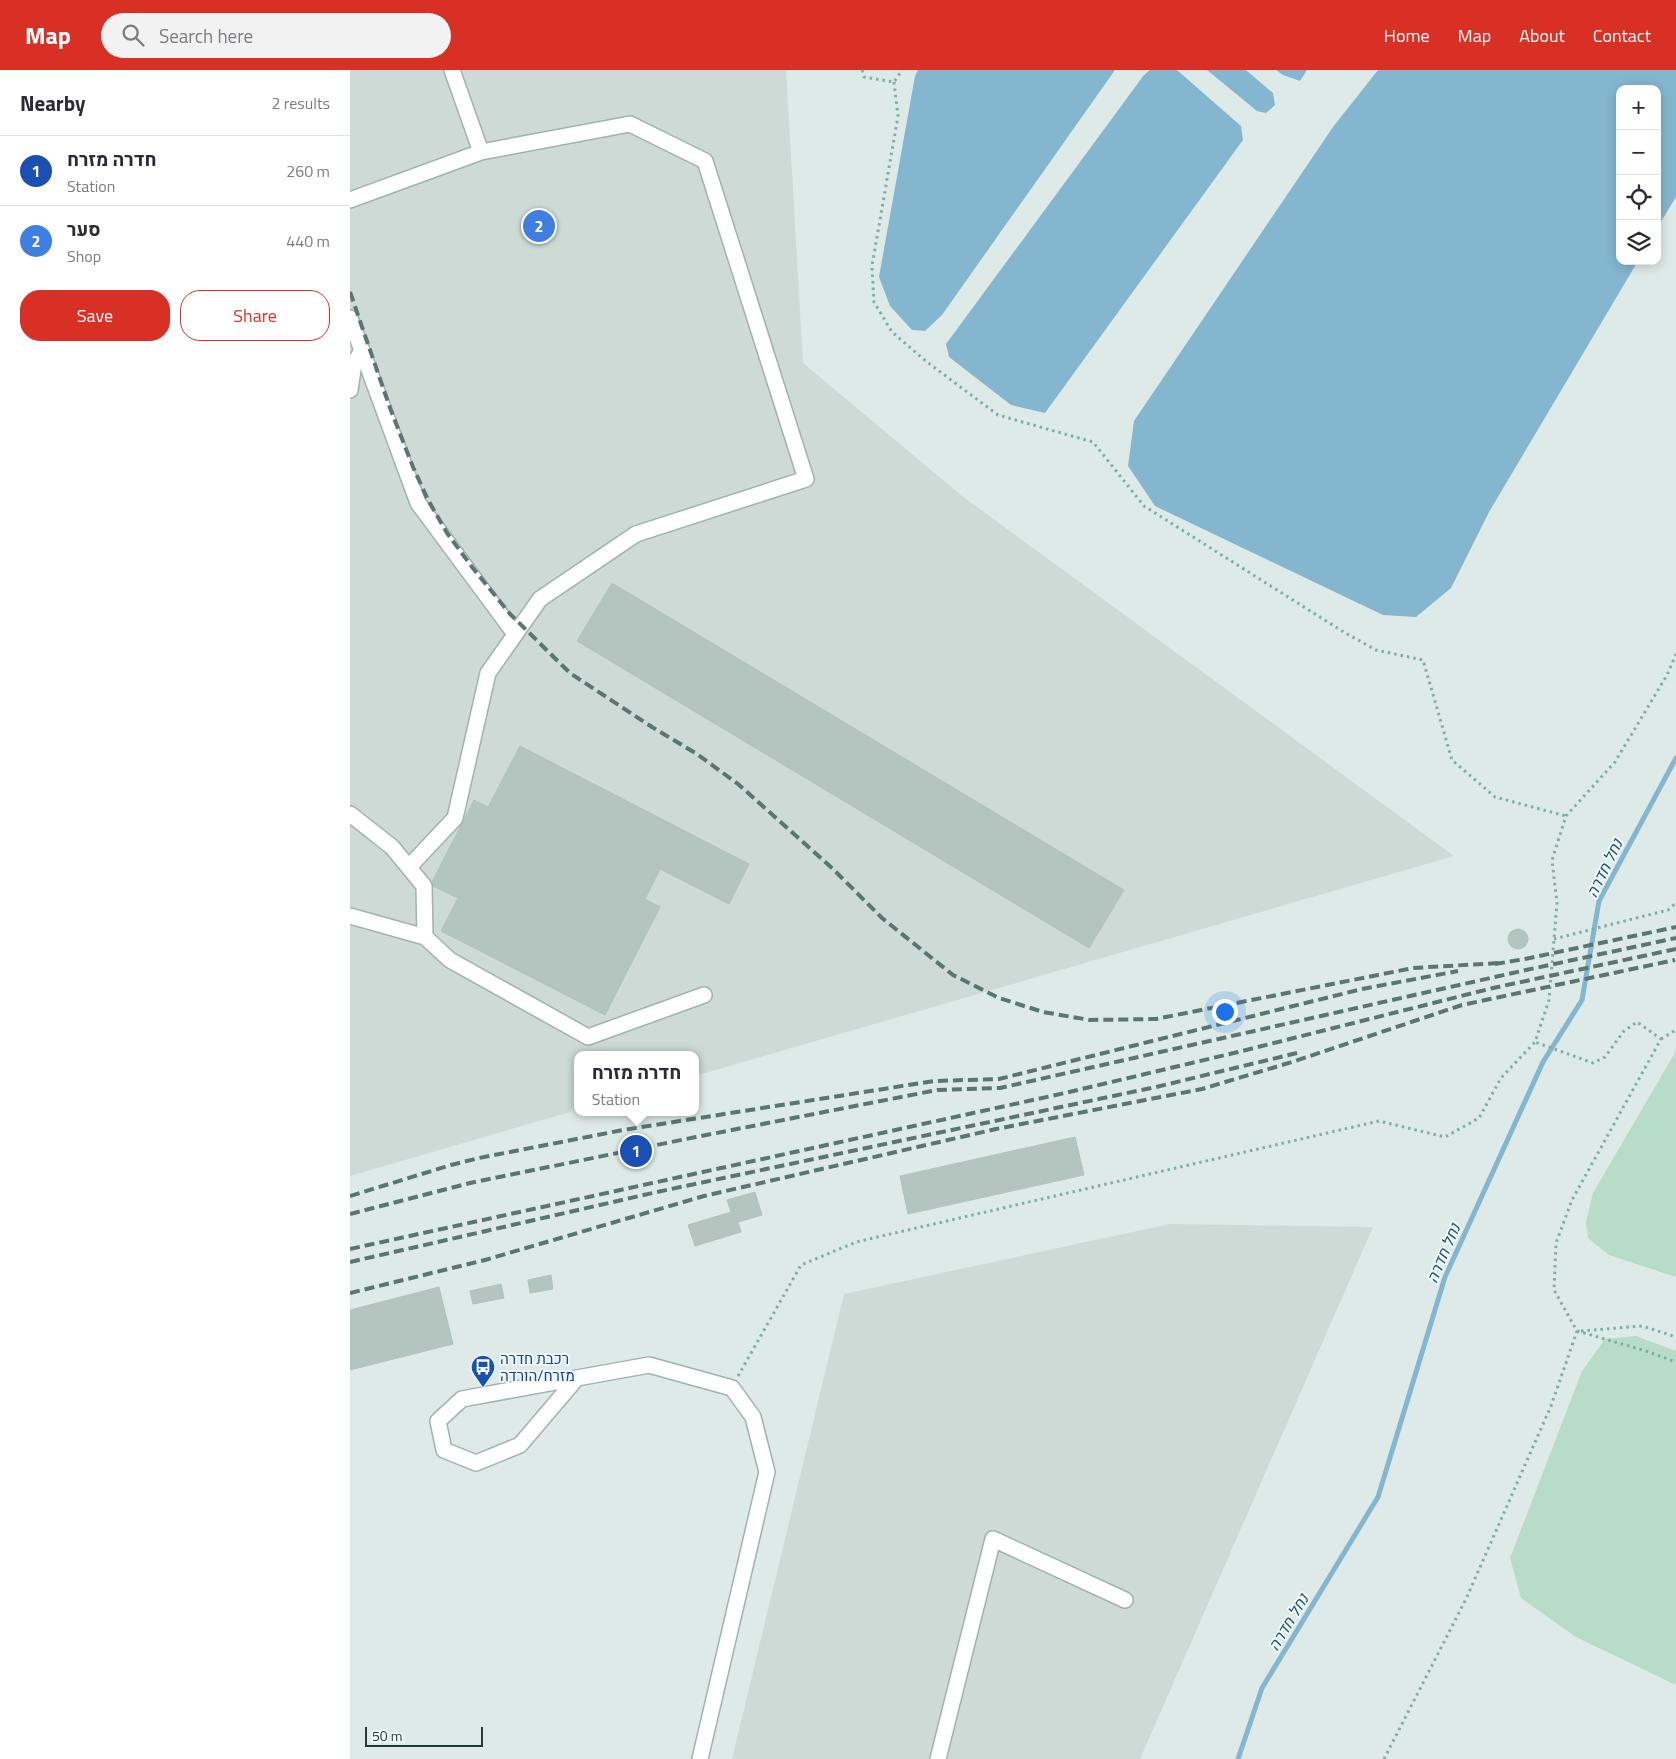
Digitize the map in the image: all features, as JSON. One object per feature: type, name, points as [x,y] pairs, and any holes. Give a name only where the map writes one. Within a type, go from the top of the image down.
[{"type":"street","points":[[452,70],[481,152]]},
{"type":"street","points":[[350,200],[481,152],[630,124],[705,161],[806,479],[636,534],[540,598],[488,673],[456,818],[408,867]]},
{"type":"street","points":[[350,318],[418,504],[515,634]]},
{"type":"street","points":[[350,390],[354,363],[362,351]]},
{"type":"street","points":[[350,815],[392,847],[424,886],[425,937]]},
{"type":"street","points":[[350,916],[425,937],[450,960],[588,1037],[704,996]]},
{"type":"street","points":[[577,1378],[520,1445],[476,1463],[444,1450],[438,1421],[462,1399],[577,1378],[649,1365],[732,1388],[753,1417],[767,1472],[700,1759]]},
{"type":"street","points":[[938,1759],[993,1539],[1125,1600]]},
{"type":"path","points":[[862,70],[864,76],[894,82]]},
{"type":"path","points":[[902,70],[894,82],[898,116],[872,266],[874,302],[892,332],[927,362],[998,414],[1093,442],[1144,506],[1342,631],[1376,650],[1423,660],[1452,760],[1495,797],[1566,816]]},
{"type":"path","points":[[732,1388],[801,1265],[856,1242],[1379,1121],[1445,1137],[1478,1118],[1501,1078],[1535,1042],[1549,1000],[1557,903],[1552,860],[1566,816],[1615,762],[1667,675],[1676,654]]},
{"type":"path","points":[[1554,939],[1668,910],[1676,904]]},
{"type":"path","points":[[1535,1042],[1592,1063],[1605,1057],[1624,1032],[1637,1022],[1660,1039]]},
{"type":"path","points":[[1676,1030],[1660,1039],[1572,1200],[1556,1243],[1554,1290],[1577,1331],[1646,1351],[1676,1362]]},
{"type":"path","points":[[1577,1331],[1642,1326],[1676,1337]]},
{"type":"path","points":[[1384,1759],[1466,1599],[1551,1406],[1577,1331]]},
{"type":"shaded area","points":[[350,70],[786,70],[803,363],[962,496],[1454,856],[699,1075],[699,1051],[574,1051],[574,1111],[350,1176]]},
{"type":"shaded area","points":[[1170,1224],[1373,1227],[1140,1759],[732,1759],[844,1294]]},
{"type":"green space","points":[[1676,1051],[1676,1277],[1609,1255],[1588,1238],[1586,1222],[1593,1193]]},
{"type":"green space","points":[[1636,1336],[1676,1351],[1676,1685],[1576,1637],[1521,1598],[1510,1558],[1582,1371],[1605,1339]]},
{"type":"water","points":[[918,70],[1115,70],[942,315],[925,331],[912,330],[890,306],[879,277],[915,76]]},
{"type":"water","points":[[1150,70],[1177,70],[1241,126],[1243,140],[1045,413],[1011,405],[949,357],[946,344],[1144,75]]},
{"type":"water","points":[[1207,70],[1246,70],[1273,93],[1275,105],[1266,113],[1257,111]]},
{"type":"water","points":[[1276,70],[1307,70],[1300,81],[1283,75]]},
{"type":"water","points":[[1378,70],[1676,70],[1676,197],[1661,221],[1661,85],[1616,85],[1616,265],[1636,265],[1489,512],[1451,588],[1416,617],[1383,615],[1155,506],[1128,466],[1134,421],[1333,127]]},
{"type":"building","points":[[612,583],[1124,890],[1089,948],[577,641]]},
{"type":"building","points":[[520,746],[749,864],[729,904],[660,869],[645,899],[660,907],[605,1015],[441,931],[458,898],[433,886],[432,882],[474,800],[488,807]]},
{"type":"building","points":[[1518,929],[1525,932],[1528,939],[1525,946],[1518,949],[1511,946],[1508,939],[1511,932]]},
{"type":"building","points":[[1075,1137],[1084,1175],[908,1214],[900,1176]]},
{"type":"building","points":[[755,1192],[762,1215],[738,1222],[741,1232],[695,1246],[688,1225],[731,1212],[727,1200]]},
{"type":"building","points":[[551,1275],[553,1289],[530,1293],[528,1280]]},
{"type":"building","points":[[501,1284],[504,1298],[473,1304],[470,1291]]},
{"type":"building","points":[[439,1287],[453,1344],[350,1370],[350,1310]]},
{"type":"waterway","name":"נחל חדרה","points":[[1238,1759],[1262,1688],[1378,1497],[1445,1277],[1543,1062],[1582,1000],[1599,901],[1676,758]]},
{"type":"railway","points":[[350,292],[390,408],[428,500],[447,533],[510,614],[570,673],[697,754],[738,784],[833,869],[882,918],[953,975],[999,998],[1043,1012],[1090,1020],[1156,1019],[1413,968],[1499,963]]},
{"type":"railway","points":[[1495,964],[1676,927]]},
{"type":"railway","points":[[350,1214],[470,1183],[937,1090],[1000,1088],[1676,938]]},
{"type":"railway","points":[[350,1249],[1065,1093],[1493,988],[1676,949]]},
{"type":"railway","points":[[350,1293],[485,1260],[704,1196],[996,1129],[1202,1089],[1292,1062],[1462,1005],[1675,960]]},
{"type":"railway","points":[[350,1196],[479,1158],[623,1130],[934,1081],[999,1079],[1362,989],[1458,971]]},
{"type":"railway","points":[[350,1262],[657,1192],[1156,1087],[1297,1053]]},
{"type":"place","name":"סער","points":[[539,226]]},
{"type":"place","name":"חדרה מזרח","points":[[636,1151]]},
{"type":"place","name":"רכבת חדרה מזרח/הורדה","points":[[483,1388]]}]
